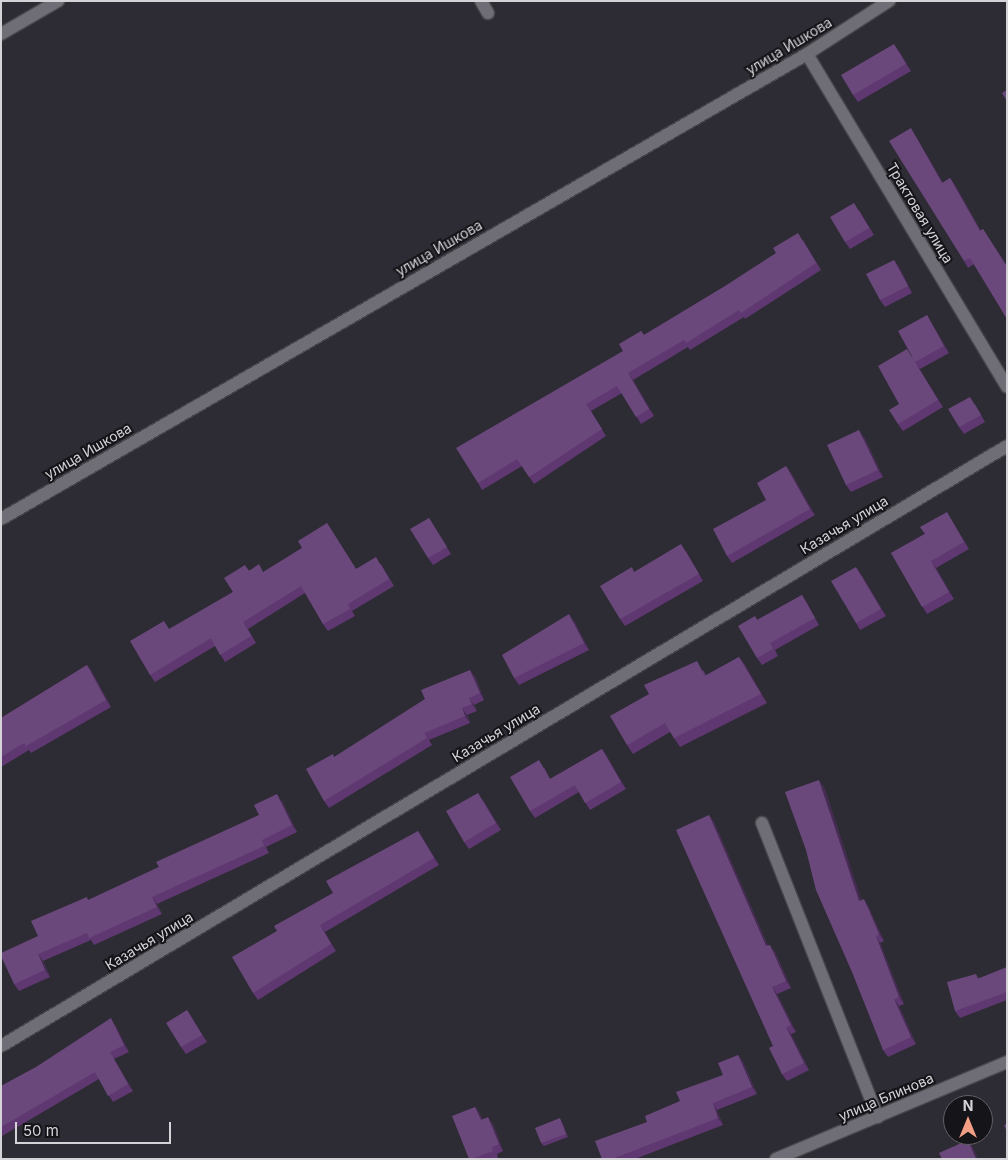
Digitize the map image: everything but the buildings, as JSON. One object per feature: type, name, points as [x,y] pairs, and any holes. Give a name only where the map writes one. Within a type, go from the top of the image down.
[{"type":"street","points":[[1,34],[58,1]]},
{"type":"street","points":[[481,1],[488,13]]},
{"type":"street","name":"улица Ишкова","points":[[1,519],[807,54],[889,1]]},
{"type":"street","name":"Трактовая улица","points":[[807,54],[1007,387]]},
{"type":"street","name":"Казачья улица","points":[[1,1046],[1007,446]]},
{"type":"street","points":[[762,822],[878,1117]]},
{"type":"street","name":"улица Блинова","points":[[776,1159],[1007,1062]]}]
